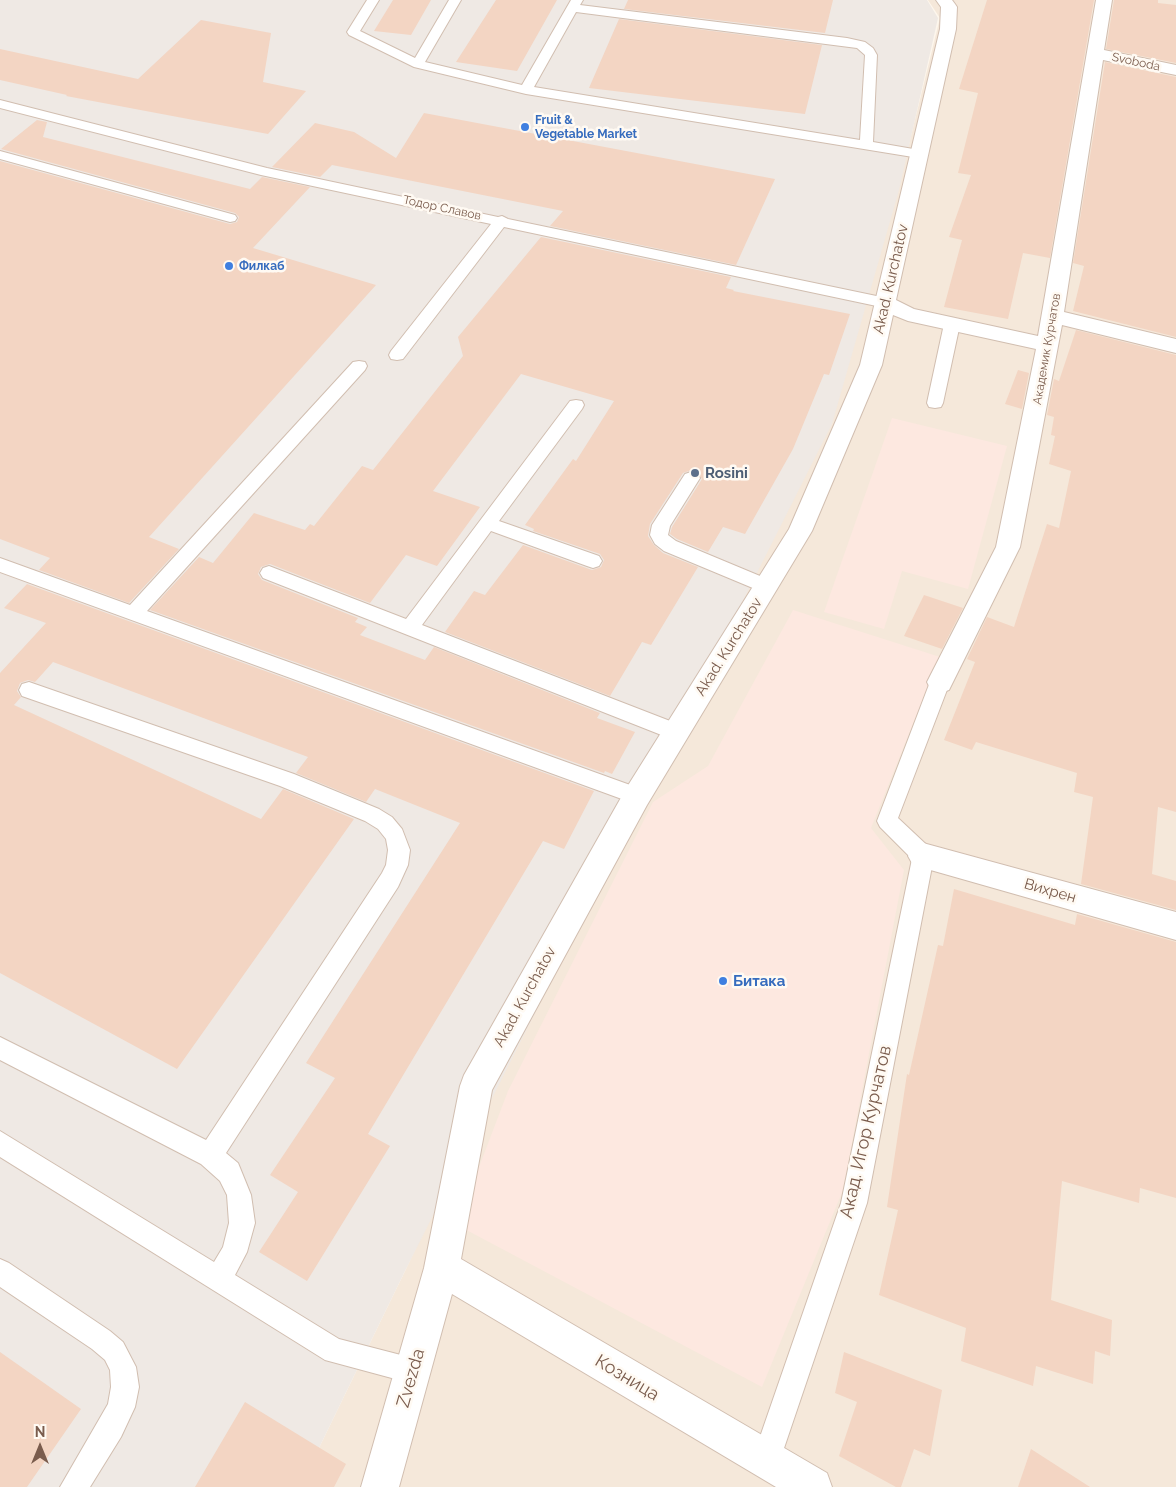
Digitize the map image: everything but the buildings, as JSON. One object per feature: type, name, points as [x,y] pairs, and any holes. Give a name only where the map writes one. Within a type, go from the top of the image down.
[{"type":"street","name":"Akad. Kurchatov","points":[[442,1268],[476,1086],[637,796],[800,531],[871,365],[948,29],[949,7],[944,0]]},
{"type":"street","name":"Академик Курчатов","points":[[940,682],[1008,547],[1048,345],[1104,0]]},
{"type":"street","name":"Svoboda","points":[[1096,53],[1176,70]]},
{"type":"street","points":[[886,303],[908,314],[1048,345]]},
{"type":"street","points":[[1053,316],[1176,346]]},
{"type":"street","name":"Вихрен","points":[[923,856],[1176,926]]},
{"type":"street","name":"Zvezda","points":[[380,1487],[442,1268]]},
{"type":"street","name":"Козница","points":[[442,1268],[814,1487]]},
{"type":"lane","points":[[373,0],[353,32],[418,64],[526,90],[920,154]]},
{"type":"lane","points":[[418,64],[455,0]]},
{"type":"lane","points":[[526,90],[575,4],[847,42],[860,45],[871,56],[866,146]]},
{"type":"lane","name":"Тодор Славов","points":[[3,108],[266,172],[502,220],[886,303]]},
{"type":"lane","points":[[0,155],[230,218]]},
{"type":"lane","points":[[397,356],[502,220]]},
{"type":"lane","points":[[935,403],[952,324]]},
{"type":"lane","points":[[133,614],[359,366]]},
{"type":"lane","points":[[409,628],[576,405]]},
{"type":"lane","points":[[691,478],[661,525],[659,535],[661,539],[670,546],[766,586]]},
{"type":"lane","points":[[487,523],[593,561]]},
{"type":"lane","points":[[0,565],[637,796]]},
{"type":"lane","points":[[269,573],[676,732]]},
{"type":"lane","points":[[923,856],[887,821],[940,682]]},
{"type":"lane","points":[[29,690],[286,780],[372,815],[385,823],[395,835],[399,850],[397,866],[390,880],[240,1112],[210,1155]]},
{"type":"lane","name":"Акад. Игор Курчатов","points":[[766,1460],[854,1202],[907,944],[923,856]]},
{"type":"lane","points":[[0,1048],[210,1155],[228,1172],[239,1195],[242,1223],[234,1252],[218,1280]]},
{"type":"lane","points":[[0,1143],[334,1351],[414,1372]]},
{"type":"lane","points":[[0,1272],[101,1340],[114,1351],[123,1367],[125,1386],[121,1407],[111,1427],[74,1487]]},
{"type":"shaded area","points":[[0,0],[927,0],[938,18],[899,190],[832,424],[406,1269],[300,1487],[0,1487]]},
{"type":"shaded area","points":[[928,0],[1176,0],[1176,1487],[300,1487],[406,1269],[898,189],[940,18]]},
{"type":"shaded area","points":[[892,418],[1007,446],[968,589],[902,571],[884,629],[824,612]]},
{"type":"shaded area","name":"Битака","points":[[793,610],[940,657],[871,828],[904,870],[843,1190],[762,1387],[457,1225],[508,1091],[653,802],[708,766]]},
{"type":"place","name":"Fruit & Vegetable Market","points":[[525,127]]},
{"type":"place","name":"Филкаб","points":[[229,266]]},
{"type":"place","name":"Rosini","points":[[695,473]]},
{"type":"place","name":"Битака","points":[[723,981]]}]
